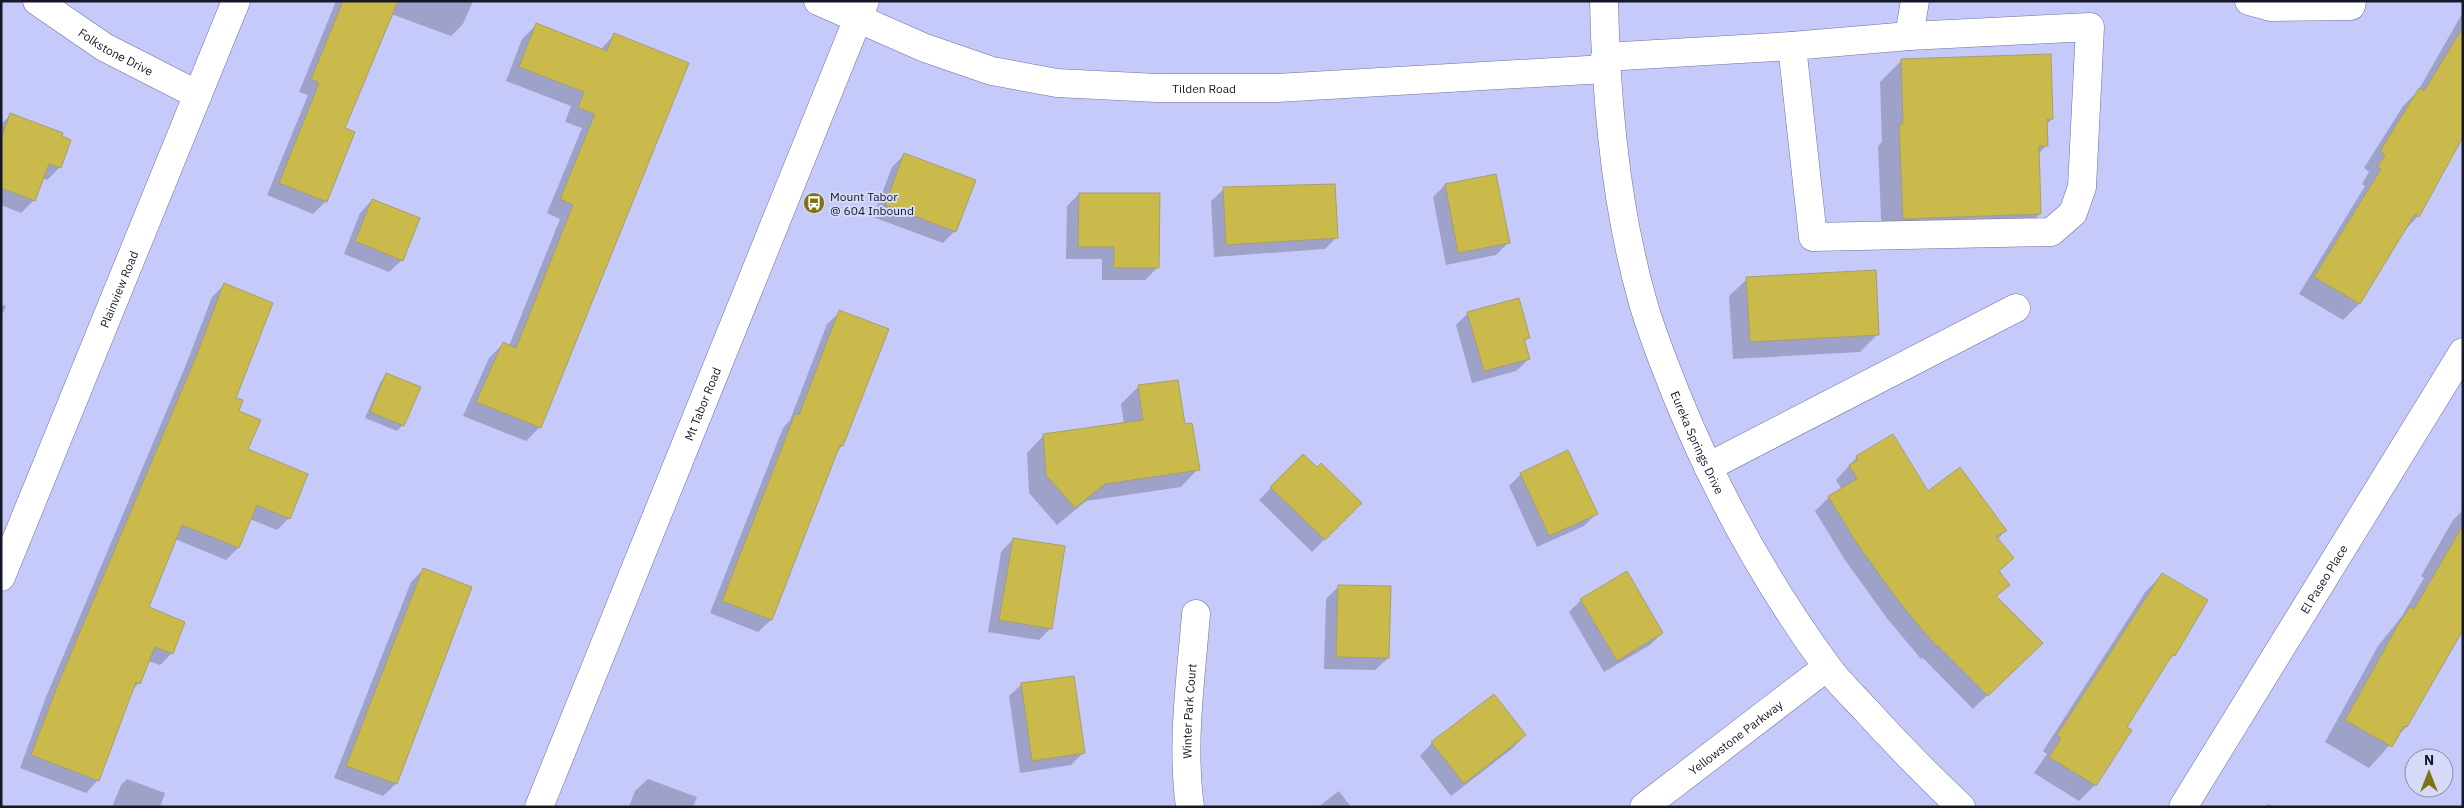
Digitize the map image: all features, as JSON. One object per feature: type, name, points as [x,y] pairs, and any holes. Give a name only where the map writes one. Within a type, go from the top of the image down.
[{"type":"street","name":"Folkstone Drive","points":[[36,1],[104,47],[198,95]]},
{"type":"street","name":"Plainview Road","points":[[1,578],[236,1]]},
{"type":"street","name":"Tilden Road","points":[[818,1],[862,9],[925,48],[992,71],[1057,83],[1157,88],[1277,88],[1605,63],[1792,46],[1909,36],[2090,27],[2082,187],[2073,213],[2051,232],[1813,237],[1792,46]]},
{"type":"street","name":"Eureka Springs Drive","points":[[1604,1],[1605,63],[1621,204],[1642,300],[1663,361],[1708,467],[1759,564],[1827,666],[1894,740],[1962,807]]},
{"type":"street","points":[[1909,36],[1915,1]]},
{"type":"street","points":[[2249,1],[2271,7],[2350,6],[2352,1]]},
{"type":"street","name":"Mt Tabor Road","points":[[539,807],[862,9]]},
{"type":"street","points":[[1708,467],[2016,308]]},
{"type":"street","name":"El Paseo Place","points":[[2183,807],[2463,352]]},
{"type":"street","name":"Winter Park Court","points":[[1190,807],[1187,784],[1187,733],[1196,614]]},
{"type":"street","name":"Yellowstone Parkway","points":[[1644,807],[1827,666]]},
{"type":"building","points":[[343,1],[398,1],[345,128],[355,132],[327,202],[279,183],[319,83],[311,79]]},
{"type":"building","points":[[536,23],[607,51],[614,33],[689,63],[541,428],[476,402],[503,342],[516,348],[573,205],[560,199],[595,114],[578,108],[584,92],[519,67]]},
{"type":"building","points":[[2463,27],[2463,137],[2419,217],[2415,214],[2360,304],[2314,277],[2381,169],[2377,167],[2385,155],[2380,151],[2419,88],[2424,91]]},
{"type":"building","points":[[2051,54],[2053,119],[2047,119],[2048,146],[2039,146],[2041,214],[1903,219],[1899,124],[1903,124],[1901,59]]},
{"type":"building","points":[[10,113],[63,133],[62,136],[71,140],[61,168],[49,164],[35,201],[1,188],[1,139]]},
{"type":"building","points":[[904,153],[976,180],[956,232],[885,205]]},
{"type":"building","points":[[1496,174],[1510,243],[1458,253],[1445,184]]},
{"type":"building","points":[[1335,184],[1338,238],[1226,245],[1223,187]]},
{"type":"building","points":[[1079,193],[1160,193],[1159,268],[1114,268],[1114,247],[1078,247]]},
{"type":"building","points":[[372,199],[420,218],[403,261],[355,241]]},
{"type":"building","points":[[1876,270],[1879,335],[1750,342],[1746,277]]},
{"type":"building","points":[[224,283],[273,303],[236,398],[243,400],[239,411],[261,420],[248,449],[308,474],[290,519],[257,505],[239,548],[182,525],[149,607],[185,622],[173,654],[155,647],[140,684],[136,682],[99,781],[31,755],[58,684],[197,354]]},
{"type":"building","points":[[1519,298],[1530,338],[1524,339],[1530,359],[1484,371],[1467,312]]},
{"type":"building","points":[[839,310],[889,329],[843,446],[840,445],[772,620],[722,601],[795,414],[799,415]]},
{"type":"building","points":[[386,373],[421,387],[404,426],[370,412]]},
{"type":"building","points":[[1178,380],[1185,424],[1192,423],[1200,470],[1105,484],[1075,508],[1046,475],[1043,434],[1143,420],[1138,385]]},
{"type":"building","points":[[1893,434],[1928,491],[1960,467],[2007,531],[1996,536],[2014,558],[1999,571],[2010,585],[1996,596],[2043,643],[1988,696],[1936,646],[1900,603],[1858,545],[1828,496],[1857,479],[1849,465],[1858,460],[1856,456]]},
{"type":"building","points":[[1568,450],[1598,514],[1549,536],[1520,473]]},
{"type":"building","points":[[1303,454],[1317,467],[1321,463],[1362,503],[1325,540],[1270,487]]},
{"type":"building","points":[[2463,525],[2463,630],[2407,727],[2404,726],[2392,747],[2345,720],[2399,623],[2410,607],[2414,609]]},
{"type":"building","points":[[1013,538],[1065,546],[1052,629],[999,620]]},
{"type":"building","points":[[423,568],[472,587],[397,784],[346,766]]},
{"type":"building","points":[[1627,571],[1663,633],[1617,661],[1580,599]]},
{"type":"building","points":[[2162,573],[2208,600],[2175,656],[2173,654],[2127,727],[2132,730],[2096,786],[2049,757],[2061,738],[2057,735]]},
{"type":"building","points":[[1338,585],[1391,586],[1389,658],[1336,657]]},
{"type":"building","points":[[1074,676],[1085,753],[1032,761],[1021,683]]},
{"type":"building","points":[[1494,694],[1526,735],[1464,784],[1431,742]]},
{"type":"place","name":"Mount Tabor @ 604 Inbound","points":[[814,203]]}]
